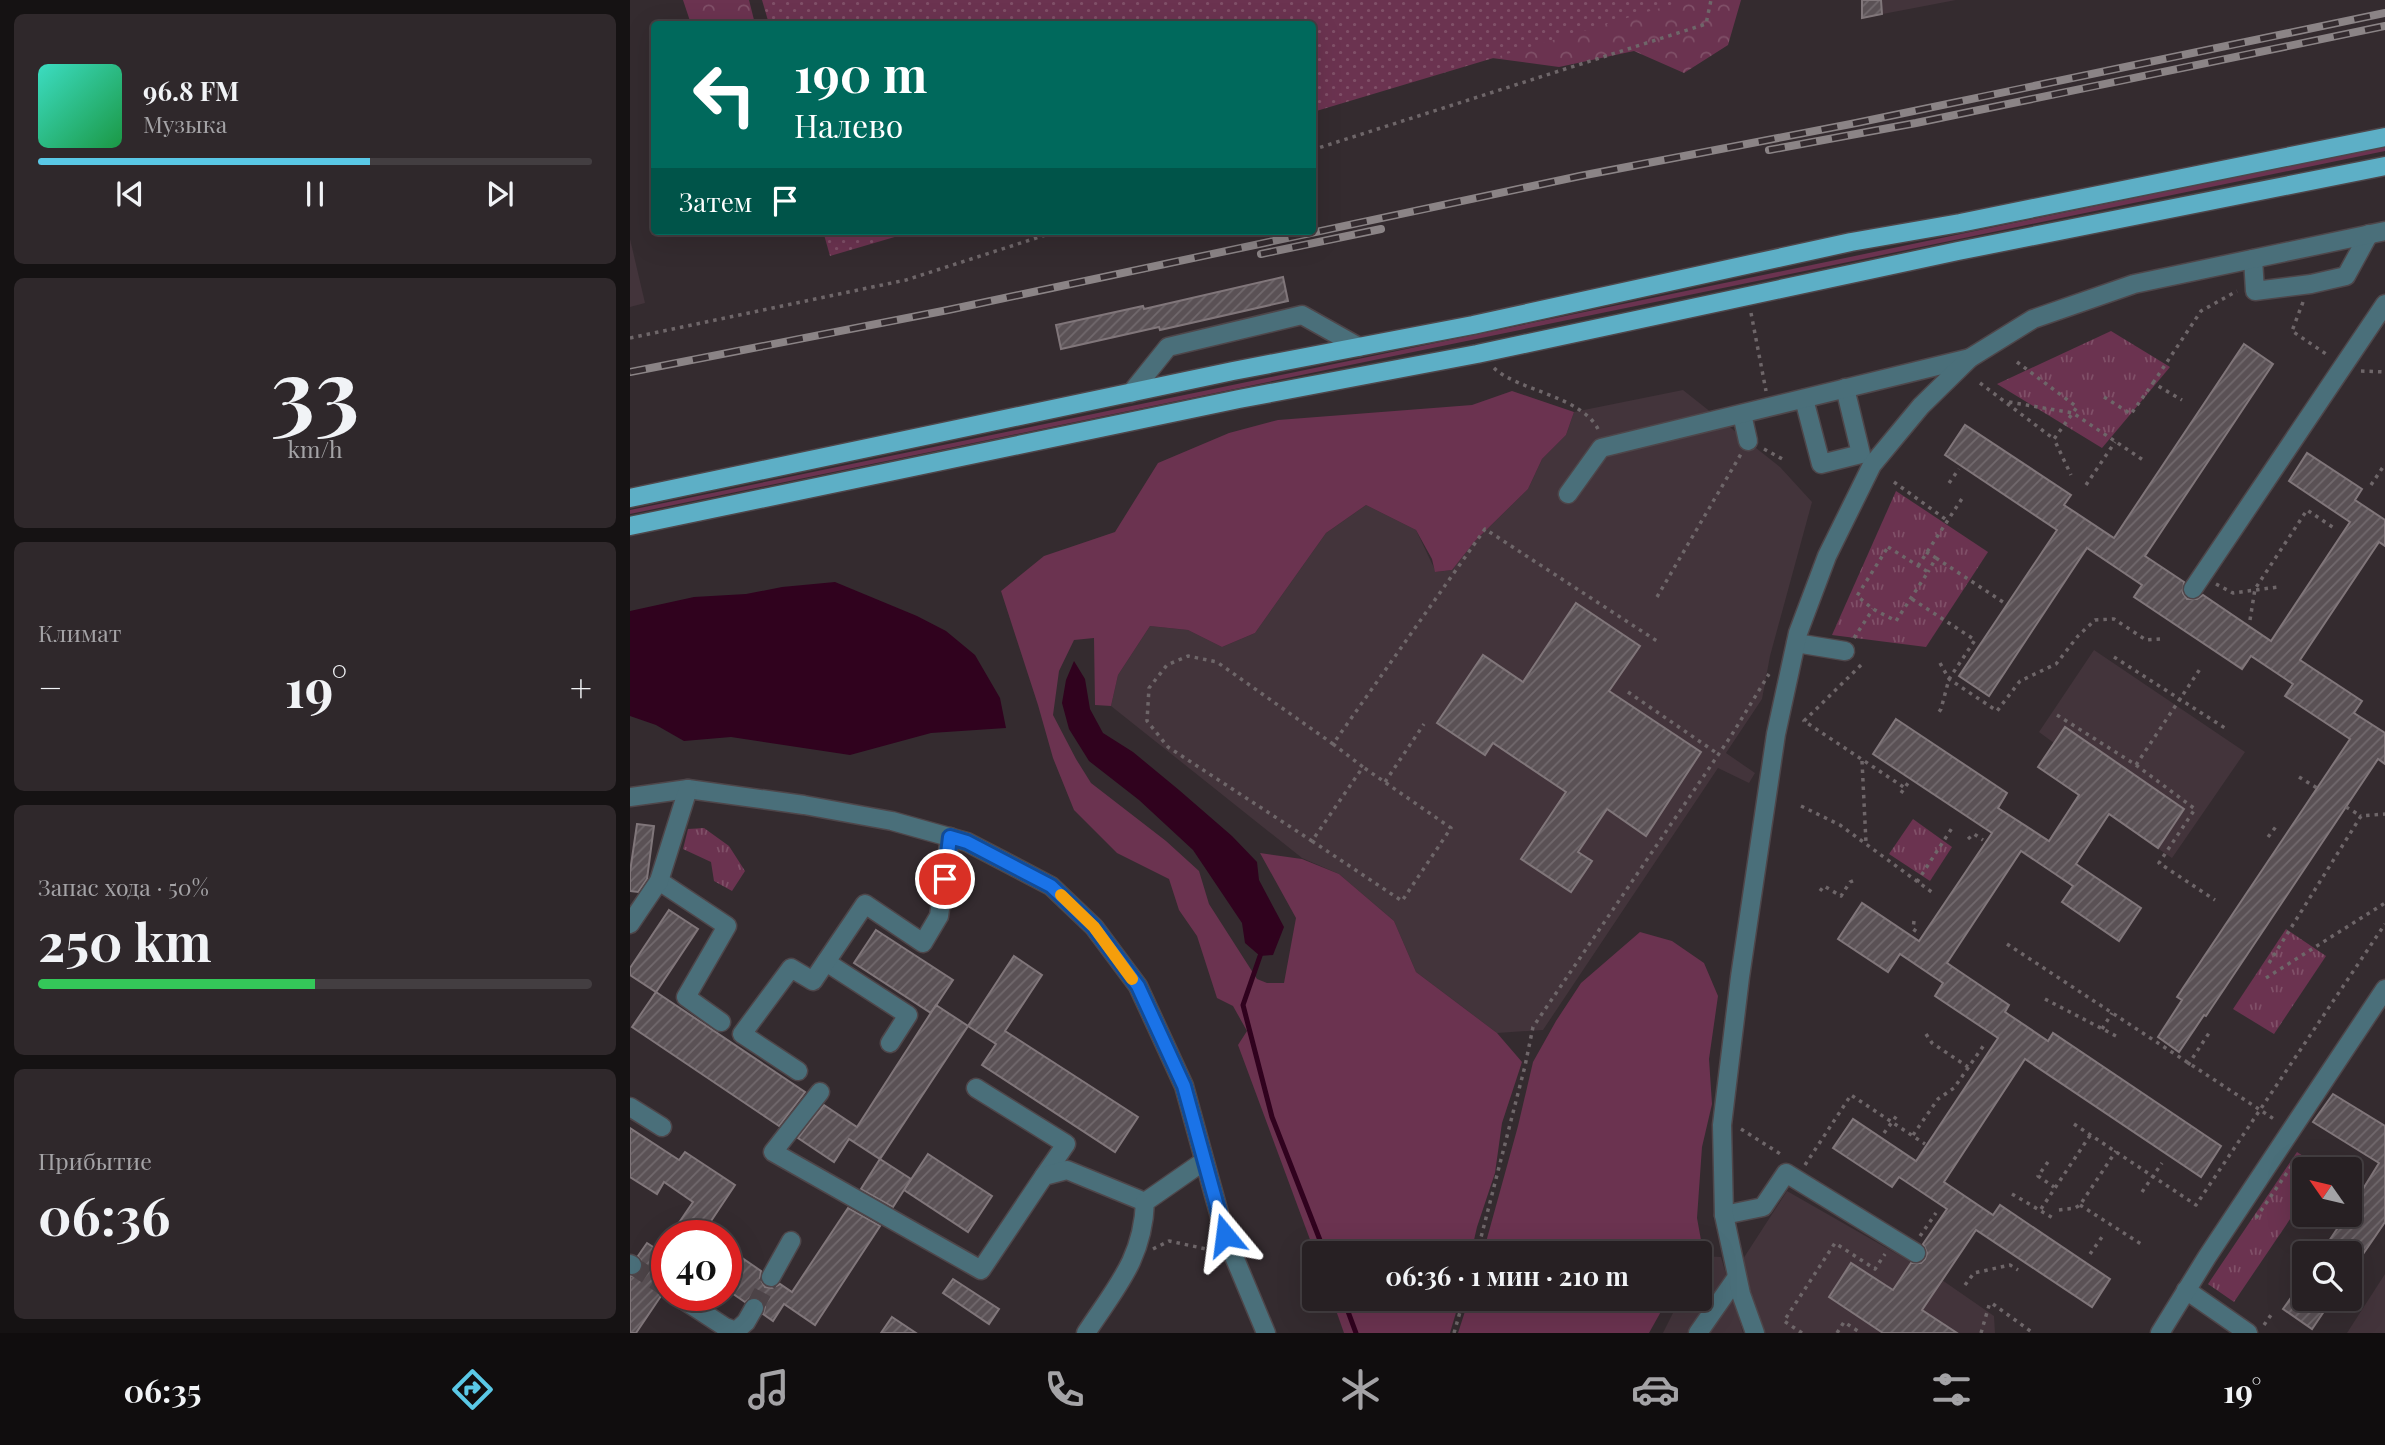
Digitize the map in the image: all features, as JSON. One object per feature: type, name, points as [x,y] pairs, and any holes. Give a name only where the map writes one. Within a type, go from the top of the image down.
[{"type":"main road","points":[[630,498],[1131,393],[1473,325],[1851,243],[2385,137]]},
{"type":"main road","points":[[630,526],[1239,399],[1491,351],[1958,251],[2385,166]]},
{"type":"street","points":[[2253,259],[2255,291],[2311,284],[2346,276],[2377,233]]},
{"type":"street","points":[[1755,1333],[1737,1277],[1724,1215],[1722,1125],[1740,977],[1776,734],[1796,643],[1827,556],[1872,465],[1921,406],[1970,358],[2033,319],[2134,284],[2377,233]]},
{"type":"street","points":[[2193,589],[2385,304]]},
{"type":"street","points":[[1131,393],[1168,347],[1302,315],[1359,347]]},
{"type":"street","points":[[1568,494],[1601,448],[1606,446],[1970,358]]},
{"type":"street","points":[[1804,399],[1821,464],[1861,454],[1845,388]]},
{"type":"street","points":[[1742,414],[1748,441]]},
{"type":"street","points":[[1796,643],[1848,646]]},
{"type":"street","points":[[630,797],[688,789],[892,821],[967,842],[1051,886],[1094,927],[1138,986],[1184,1086],[1225,1235],[1266,1333]]},
{"type":"street","points":[[630,925],[659,881],[688,789]]},
{"type":"street","points":[[798,1071],[742,1034],[791,968],[813,981],[865,904],[923,943],[939,916],[950,837]]},
{"type":"street","points":[[659,881],[727,926],[686,997],[721,1022]]},
{"type":"street","points":[[826,962],[908,1015],[890,1043]]},
{"type":"street","points":[[2160,1333],[2385,989]]},
{"type":"street","points":[[820,1092],[773,1152],[981,1270],[1066,1144],[976,1088]]},
{"type":"street","points":[[630,1107],[662,1127]]},
{"type":"street","points":[[1144,1202],[1204,1161]]},
{"type":"street","points":[[1044,1176],[1067,1170],[1144,1202]]},
{"type":"street","points":[[1724,1215],[1763,1207],[1786,1173],[1914,1251]]},
{"type":"street","points":[[1086,1333],[1135,1255],[1144,1228],[1144,1202]]},
{"type":"street","points":[[771,1277],[791,1241]]},
{"type":"street","points":[[1698,1333],[1737,1277]]},
{"type":"street","points":[[2186,1290],[2254,1331]]},
{"type":"street","points":[[700,1311],[724,1327],[736,1331],[746,1322],[754,1308]]},
{"type":"path","points":[[1316,149],[1706,24],[1711,0]]},
{"type":"path","points":[[630,338],[906,280],[1046,235]]},
{"type":"path","points":[[2104,397],[2131,414],[2201,311],[2233,295],[2244,283]]},
{"type":"path","points":[[2311,284],[2292,331],[2327,354]]},
{"type":"path","points":[[1758,347],[1769,407]]},
{"type":"path","points":[[2017,362],[2077,407],[2054,439]]},
{"type":"path","points":[[1491,364],[1496,371],[1563,401],[1595,421],[1606,446]]},
{"type":"path","points":[[1980,383],[2009,402],[2054,439],[2071,475]]},
{"type":"path","points":[[2153,383],[2182,400]]},
{"type":"path","points":[[2009,402],[2073,413],[2143,460]]},
{"type":"path","points":[[1657,597],[1748,441],[1786,461]]},
{"type":"path","points":[[2086,485],[2115,442]]},
{"type":"path","points":[[2371,485],[2385,464]]},
{"type":"path","points":[[1949,483],[1959,469]]},
{"type":"path","points":[[1894,482],[1948,521]]},
{"type":"path","points":[[1918,566],[1964,497]]},
{"type":"path","points":[[2249,620],[2255,589],[2307,510],[2333,528]]},
{"type":"path","points":[[1333,744],[1485,529],[1660,643]]},
{"type":"path","points":[[1928,572],[1888,547],[1857,596],[1873,609],[1896,621],[1912,598],[1928,572],[1936,558]]},
{"type":"path","points":[[1927,552],[2003,601]]},
{"type":"path","points":[[2221,587],[2233,593],[2278,587]]},
{"type":"path","points":[[1912,598],[1975,640],[1949,680],[1937,715]]},
{"type":"path","points":[[1848,646],[1873,609]]},
{"type":"path","points":[[1940,663],[1949,680],[1997,711],[2020,681],[2056,664],[2078,636],[2095,620],[2114,619],[2146,640],[2160,639]]},
{"type":"path","points":[[1188,656],[1217,663],[1363,767],[1451,828],[1402,901],[1168,747],[1147,720],[1149,688],[1167,665],[1188,656]]},
{"type":"path","points":[[2115,657],[2228,730]]},
{"type":"path","points":[[1861,665],[1804,721],[1907,786],[1901,793]]},
{"type":"path","points":[[2136,765],[2202,666]]},
{"type":"path","points":[[1480,1241],[1533,1027],[1769,674]]},
{"type":"path","points":[[1628,692],[1718,754]]},
{"type":"path","points":[[2057,715],[2136,765],[2195,809],[2159,863],[2215,900]]},
{"type":"path","points":[[1385,782],[1424,724]]},
{"type":"path","points":[[1862,760],[1866,843]]},
{"type":"path","points":[[1312,841],[1363,767]]},
{"type":"path","points":[[2299,777],[2317,788]]},
{"type":"path","points":[[1801,806],[1840,825],[1933,893]]},
{"type":"path","points":[[2346,807],[2361,816],[2385,814]]},
{"type":"path","points":[[2269,963],[2361,816]]},
{"type":"path","points":[[2269,837],[2278,824]]},
{"type":"path","points":[[1917,882],[1952,828]]},
{"type":"path","points":[[1968,839],[1973,834],[1983,840]]},
{"type":"path","points":[[1820,891],[1824,886],[1841,896],[1850,882],[1855,880]]},
{"type":"path","points":[[2266,978],[2385,903]]},
{"type":"path","points":[[1914,921],[1913,929],[1920,934]]},
{"type":"path","points":[[2074,1124],[2196,1205],[2385,924]]},
{"type":"path","points":[[2007,944],[2283,1125]]},
{"type":"path","points":[[2045,999],[2116,1036]]},
{"type":"path","points":[[2102,1029],[2112,1013]]},
{"type":"path","points":[[2188,1065],[2211,1030]]},
{"type":"path","points":[[1926,1034],[1932,1043],[1969,1067]]},
{"type":"path","points":[[1913,1135],[1938,1099],[1954,1088],[1984,1045]]},
{"type":"path","points":[[1802,1169],[1851,1095],[1925,1144]]},
{"type":"path","points":[[1884,1133],[1898,1114]]},
{"type":"path","points":[[1741,1129],[1782,1156]]},
{"type":"path","points":[[2041,1209],[2091,1134]]},
{"type":"path","points":[[2059,1210],[2080,1205],[2116,1151]]},
{"type":"path","points":[[2048,1162],[2038,1176],[2055,1188]]},
{"type":"path","points":[[2142,1192],[2162,1163]]},
{"type":"path","points":[[2012,1194],[2041,1209],[2053,1219]]},
{"type":"path","points":[[2080,1205],[2141,1244]]},
{"type":"path","points":[[1914,1251],[1936,1213]]},
{"type":"path","points":[[2090,1254],[2102,1237]]},
{"type":"path","points":[[1802,1333],[1784,1321],[1835,1243],[1875,1269],[1894,1240]]},
{"type":"path","points":[[1135,1255],[1169,1241],[1211,1250]]},
{"type":"path","points":[[1965,1285],[1973,1273],[2010,1265],[2018,1270]]},
{"type":"path","points":[[1981,1333],[1992,1303],[2033,1333]]},
{"type":"path","points":[[1454,1333],[1460,1311]]},
{"type":"path","points":[[2254,1331],[2273,1312]]},
{"type":"path","points":[[1837,1333],[1844,1322],[1861,1333]]},
{"type":"shaded area","points":[[1862,0],[1956,0],[1862,18]]},
{"type":"shaded area","points":[[630,239],[645,303],[630,307]]},
{"type":"shaded area","points":[[1683,390],[1780,467],[1812,502],[1770,656],[1762,699],[1726,753],[1755,773],[1749,783],[1718,768],[1543,1030],[1497,1033],[1416,972],[1394,921],[1339,874],[1302,858],[1111,706],[1118,675],[1150,626],[1188,630],[1222,647],[1255,633],[1326,533],[1366,505],[1416,530],[1436,572],[1452,570],[1475,541],[1528,489],[1542,459],[1566,435],[1574,412]]},
{"type":"shaded area","points":[[835,582],[946,631],[975,655],[1000,698],[1006,728],[931,733],[850,755],[731,737],[684,741],[656,725],[630,716],[630,611],[694,597],[746,594],[782,587]]},
{"type":"shaded area","points":[[2094,650],[2245,752],[2172,858],[2038,767],[2054,743],[2039,732]]},
{"type":"shaded area","points":[[1074,661],[1085,679],[1090,709],[1103,733],[1133,752],[1179,790],[1232,836],[1257,862],[1259,880],[1284,927],[1273,955],[1260,956],[1245,943],[1242,923],[1193,850],[1139,800],[1089,761],[1069,729],[1062,703],[1066,680]]},
{"type":"shaded area","points":[[1787,1191],[1911,1262],[1893,1291],[1922,1310],[1942,1280],[1994,1316],[1995,1333],[1764,1333],[1756,1313],[1743,1259]]},
{"type":"shaded area","points":[[1712,1257],[1721,1257],[1743,1333],[1663,1333],[1674,1311],[1712,1311]]},
{"type":"shaded area","points":[[2385,1274],[2385,1333],[2347,1333]]},
{"type":"green space","points":[[683,0],[749,0],[754,21],[690,21]]},
{"type":"green space","points":[[762,0],[1687,0],[1316,111],[1316,21],[768,21]]},
{"type":"green space","points":[[1578,0],[1741,0],[1728,45],[1684,73],[1634,51],[1559,67],[1492,58],[1498,45]]},
{"type":"green space","points":[[2385,146],[2385,151],[630,514],[630,510]]},
{"type":"green space","points":[[824,235],[901,235],[830,256]]},
{"type":"green space","points":[[2111,331],[2170,367],[2102,448],[1997,384]]},
{"type":"green space","points":[[1512,391],[1574,412],[1566,435],[1542,459],[1528,489],[1475,541],[1452,570],[1435,572],[1432,559],[1416,530],[1366,505],[1326,533],[1255,633],[1222,647],[1188,630],[1150,626],[1118,675],[1111,706],[1095,705],[1094,638],[1074,640],[1059,671],[1053,715],[1091,783],[1166,841],[1199,871],[1209,904],[1257,979],[1267,983],[1284,983],[1296,918],[1260,853],[1302,859],[1339,874],[1394,921],[1416,972],[1497,1033],[1522,1062],[1502,1123],[1495,1173],[1474,1241],[1311,1241],[1238,1045],[1247,1031],[1233,1006],[1217,998],[1197,936],[1179,910],[1169,879],[1117,853],[1074,810],[1053,758],[1001,591],[1044,556],[1115,532],[1158,463],[1229,433],[1278,420],[1472,405]]},
{"type":"green space","points":[[1896,491],[1988,552],[1926,647],[1832,635]]},
{"type":"green space","points":[[1913,819],[1952,847],[1930,881],[1889,854]]},
{"type":"green space","points":[[704,828],[729,846],[745,871],[732,891],[714,881],[711,862],[683,849],[688,829]]},
{"type":"green space","points":[[2286,929],[2326,956],[2274,1034],[2233,1009]]},
{"type":"green space","points":[[1640,932],[1672,941],[1704,963],[1718,996],[1709,1059],[1712,1104],[1702,1147],[1697,1218],[1700,1241],[1486,1241],[1533,1062],[1581,983]]},
{"type":"green space","points":[[2292,1159],[2292,1216],[2234,1302],[2208,1284]]},
{"type":"green space","points":[[1336,1311],[1456,1311],[1450,1333],[1344,1333]]},
{"type":"green space","points":[[1465,1311],[1661,1311],[1649,1333],[1458,1333]]},
{"type":"building","points":[[1862,0],[1881,0],[1882,14],[1862,18]]},
{"type":"building","points":[[1283,277],[1288,301],[1061,349],[1056,325],[1143,306],[1144,309]]},
{"type":"building","points":[[2244,344],[2273,364],[2145,556],[2184,582],[2183,593],[2187,599],[2197,599],[2203,595],[2271,641],[2350,522],[2289,481],[2307,453],[2362,489],[2355,500],[2385,520],[2385,546],[2379,542],[2300,660],[2362,701],[2354,713],[2385,733],[2385,764],[2378,759],[2206,1016],[2204,1015],[2179,1052],[2158,1037],[2182,1000],[2177,997],[2350,739],[2285,696],[2293,684],[2251,656],[2242,669],[2134,597],[2142,585],[2087,548],[1989,696],[1959,676],[2057,530],[1945,455],[1965,425],[2071,495],[2064,505],[2114,538]]},
{"type":"building","points":[[1576,603],[1640,646],[1609,691],[1701,752],[1646,836],[1607,809],[1578,852],[1592,861],[1571,892],[1521,859],[1566,792],[1493,743],[1485,755],[1437,723],[1483,655],[1523,682]]},
{"type":"building","points":[[1896,719],[2007,793],[1998,808],[2049,841],[2079,795],[2038,767],[2065,727],[2184,809],[2158,848],[2109,814],[2076,864],[2141,908],[2119,941],[2062,902],[2073,886],[2021,851],[1947,963],[2009,1005],[2005,1012],[2048,1041],[2053,1033],[2221,1146],[2201,1177],[2025,1059],[1944,1182],[1993,1215],[2000,1205],[2110,1279],[2092,1307],[1976,1230],[1922,1310],[1957,1333],[1883,1333],[1829,1297],[1851,1263],[1893,1290],[1911,1263],[1921,1263],[1925,1259],[1927,1253],[1923,1244],[1947,1209],[1899,1177],[1892,1187],[1833,1148],[1853,1119],[1916,1161],[1998,1038],[1935,996],[1943,983],[1900,954],[1888,972],[1838,939],[1862,903],[1919,941],[1992,833],[1873,754]]},
{"type":"building","points":[[637,824],[654,826],[647,879],[638,892],[630,891]]},
{"type":"building","points":[[669,910],[698,929],[656,992],[630,975],[630,968]]},
{"type":"building","points":[[876,930],[953,980],[931,1013],[854,963]]},
{"type":"building","points":[[1014,956],[1042,975],[1005,1031],[1138,1117],[1115,1152],[982,1065],[996,1044],[968,1026]]},
{"type":"building","points":[[656,992],[805,1092],[779,1126],[632,1027]]},
{"type":"building","points":[[936,1005],[968,1026],[880,1159],[849,1139],[834,1162],[798,1138],[824,1105],[857,1127]]},
{"type":"building","points":[[2333,1094],[2385,1126],[2385,1222],[2362,1256],[2362,1241],[2329,1241],[2338,1227],[2362,1227],[2362,1191],[2379,1163],[2313,1122]]},
{"type":"building","points":[[630,1128],[679,1160],[685,1152],[735,1185],[712,1220],[681,1220],[693,1202],[664,1182],[657,1194],[630,1177]]},
{"type":"building","points":[[928,1154],[992,1196],[968,1232],[904,1190]]},
{"type":"building","points":[[880,1159],[911,1179],[893,1207],[861,1189]]},
{"type":"building","points":[[848,1208],[880,1226],[815,1325],[784,1304],[773,1321],[763,1314],[765,1307],[760,1299],[753,1297],[745,1302],[742,1300],[742,1258],[761,1271],[760,1278],[765,1287],[772,1288],[780,1284],[792,1292]]},
{"type":"building","points":[[647,1243],[651,1246],[651,1311],[636,1333],[630,1333],[630,1276],[638,1275],[642,1271],[643,1264],[638,1256]]},
{"type":"building","points":[[953,1279],[999,1309],[989,1324],[943,1293]]},
{"type":"building","points":[[2292,1296],[2292,1311],[2324,1311],[2312,1329],[2283,1309]]},
{"type":"building","points":[[892,1317],[916,1333],[881,1333]]},
{"type":"waterway","points":[[1260,956],[1243,1005],[1272,1117],[1320,1241]]},
{"type":"waterway","points":[[1348,1311],[1356,1333]]},
{"type":"tunnel","points":[[632,1265],[651,1278]]},
{"type":"tunnel","points":[[754,1308],[771,1277]]},
{"type":"railway","points":[[1316,232],[2385,13]]},
{"type":"railway","points":[[1769,150],[1916,123],[2385,26]]},
{"type":"railway","points":[[1261,254],[1381,229]]},
{"type":"railway","points":[[630,372],[948,310],[1302,235]]},
{"type":"slow traffic","points":[[1061,895],[1094,927],[1132,979]]},
{"type":"route","points":[[945,879],[950,837],[967,842],[1051,886],[1094,927],[1138,986],[1184,1086],[1225,1235]]}]
